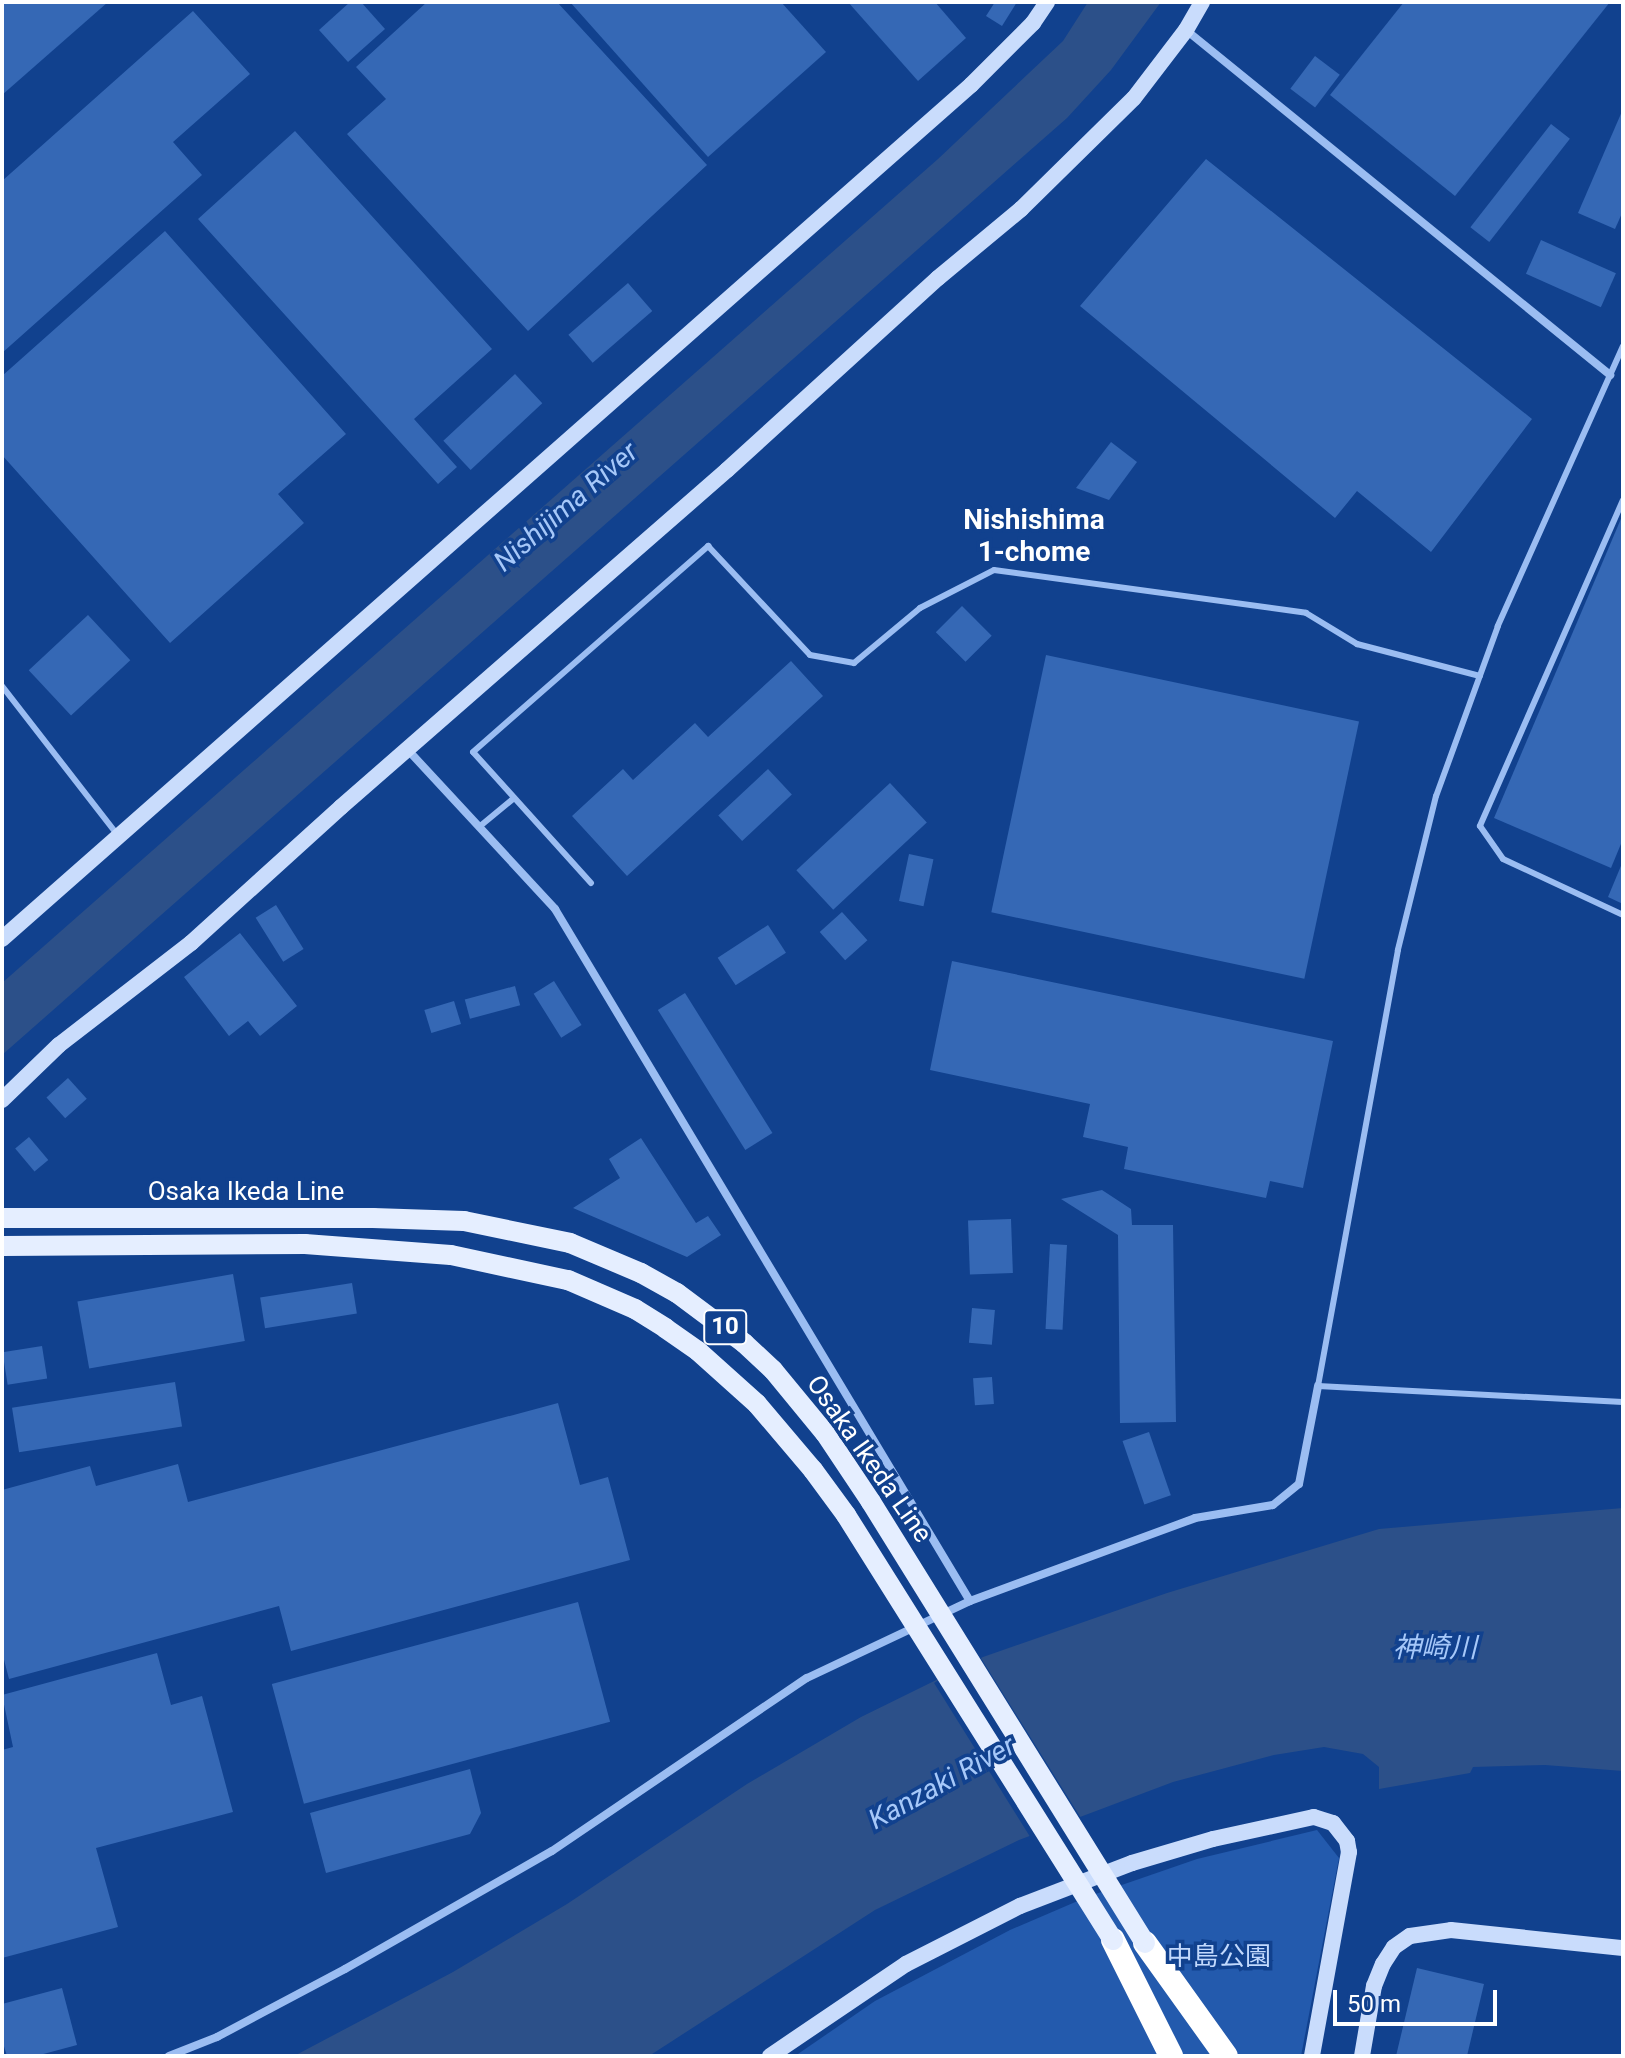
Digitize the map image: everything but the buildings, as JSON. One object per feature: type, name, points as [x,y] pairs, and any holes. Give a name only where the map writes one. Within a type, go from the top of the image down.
[{"type":"highway","points":[[1113,1940],[1171,2056]]},
{"type":"highway","points":[[1145,1943],[1226,2056]]},
{"type":"main road","name":"Osaka Ikeda Line","points":[[2,1218],[373,1218],[464,1221],[570,1243],[641,1273],[677,1293],[754,1352],[825,1433],[1145,1943]]},
{"type":"main road","name":"Osaka Ikeda Line","points":[[2,1246],[305,1244],[423,1251],[494,1261],[568,1280],[655,1322],[727,1376],[775,1424],[813,1470],[846,1515],[1113,1940]]},
{"type":"street","points":[[2,939],[971,85],[1033,23],[1047,2]]},
{"type":"street","points":[[2,1100],[59,1045],[191,943],[407,749],[727,470],[938,278],[1021,209],[1134,98],[1186,30],[1202,2]]},
{"type":"street","points":[[1186,30],[1610,375]]},
{"type":"street","points":[[407,749],[555,909],[970,1601]]},
{"type":"street","points":[[169,2056],[217,2037],[345,1969],[552,1851],[807,1678],[970,1601],[1195,1518],[1273,1505],[1299,1484],[1318,1386]]},
{"type":"street","points":[[770,2056],[906,1964],[1020,1906],[1132,1863],[1213,1839],[1314,1817],[1333,1823],[1347,1841],[1349,1852],[1312,2056]]},
{"type":"street","points":[[1362,2056],[1374,1986],[1394,1947],[1410,1936],[1451,1930],[1623,1948]]},
{"type":"lane","points":[[1623,346],[1498,626],[1436,796],[1398,950],[1318,1386],[1623,1402]]},
{"type":"lane","points":[[1623,500],[1480,826],[1503,859],[1623,915]]},
{"type":"lane","points":[[591,883],[473,752],[708,546],[810,655],[854,663],[920,608],[994,570],[1306,613],[1357,644],[1480,676]]},
{"type":"lane","points":[[2,686],[119,837]]},
{"type":"lane","points":[[479,827],[514,798]]},
{"type":"green space","name":"中島公園","points":[[1317,1830],[1339,1858],[1301,2056],[795,2056],[875,2001],[1010,1930],[1087,1897],[1197,1859]]},
{"type":"water","name":"Nishijima River","points":[[1088,2],[1161,2],[1111,70],[1067,118],[2,1055],[2,983],[938,159],[1063,41]]},
{"type":"water","name":"神崎川","points":[[1623,1508],[1623,1771],[1545,1765],[1473,1767],[1470,1773],[1379,1789],[1379,1767],[1363,1754],[1324,1747],[1274,1755],[1173,1782],[1019,1840],[875,1910],[649,2056],[294,2056],[453,1972],[567,1904],[747,1784],[861,1717],[983,1657],[1167,1593],[1379,1529]]},
{"type":"pier","points":[[979,1655],[1082,1820],[1037,1848],[934,1683]]},
{"type":"district","name":"Nishishima 1-chome","points":[[1034,536]]},
{"type":"water label","name":"Kanzaki River","points":[[942,1783]]}]
